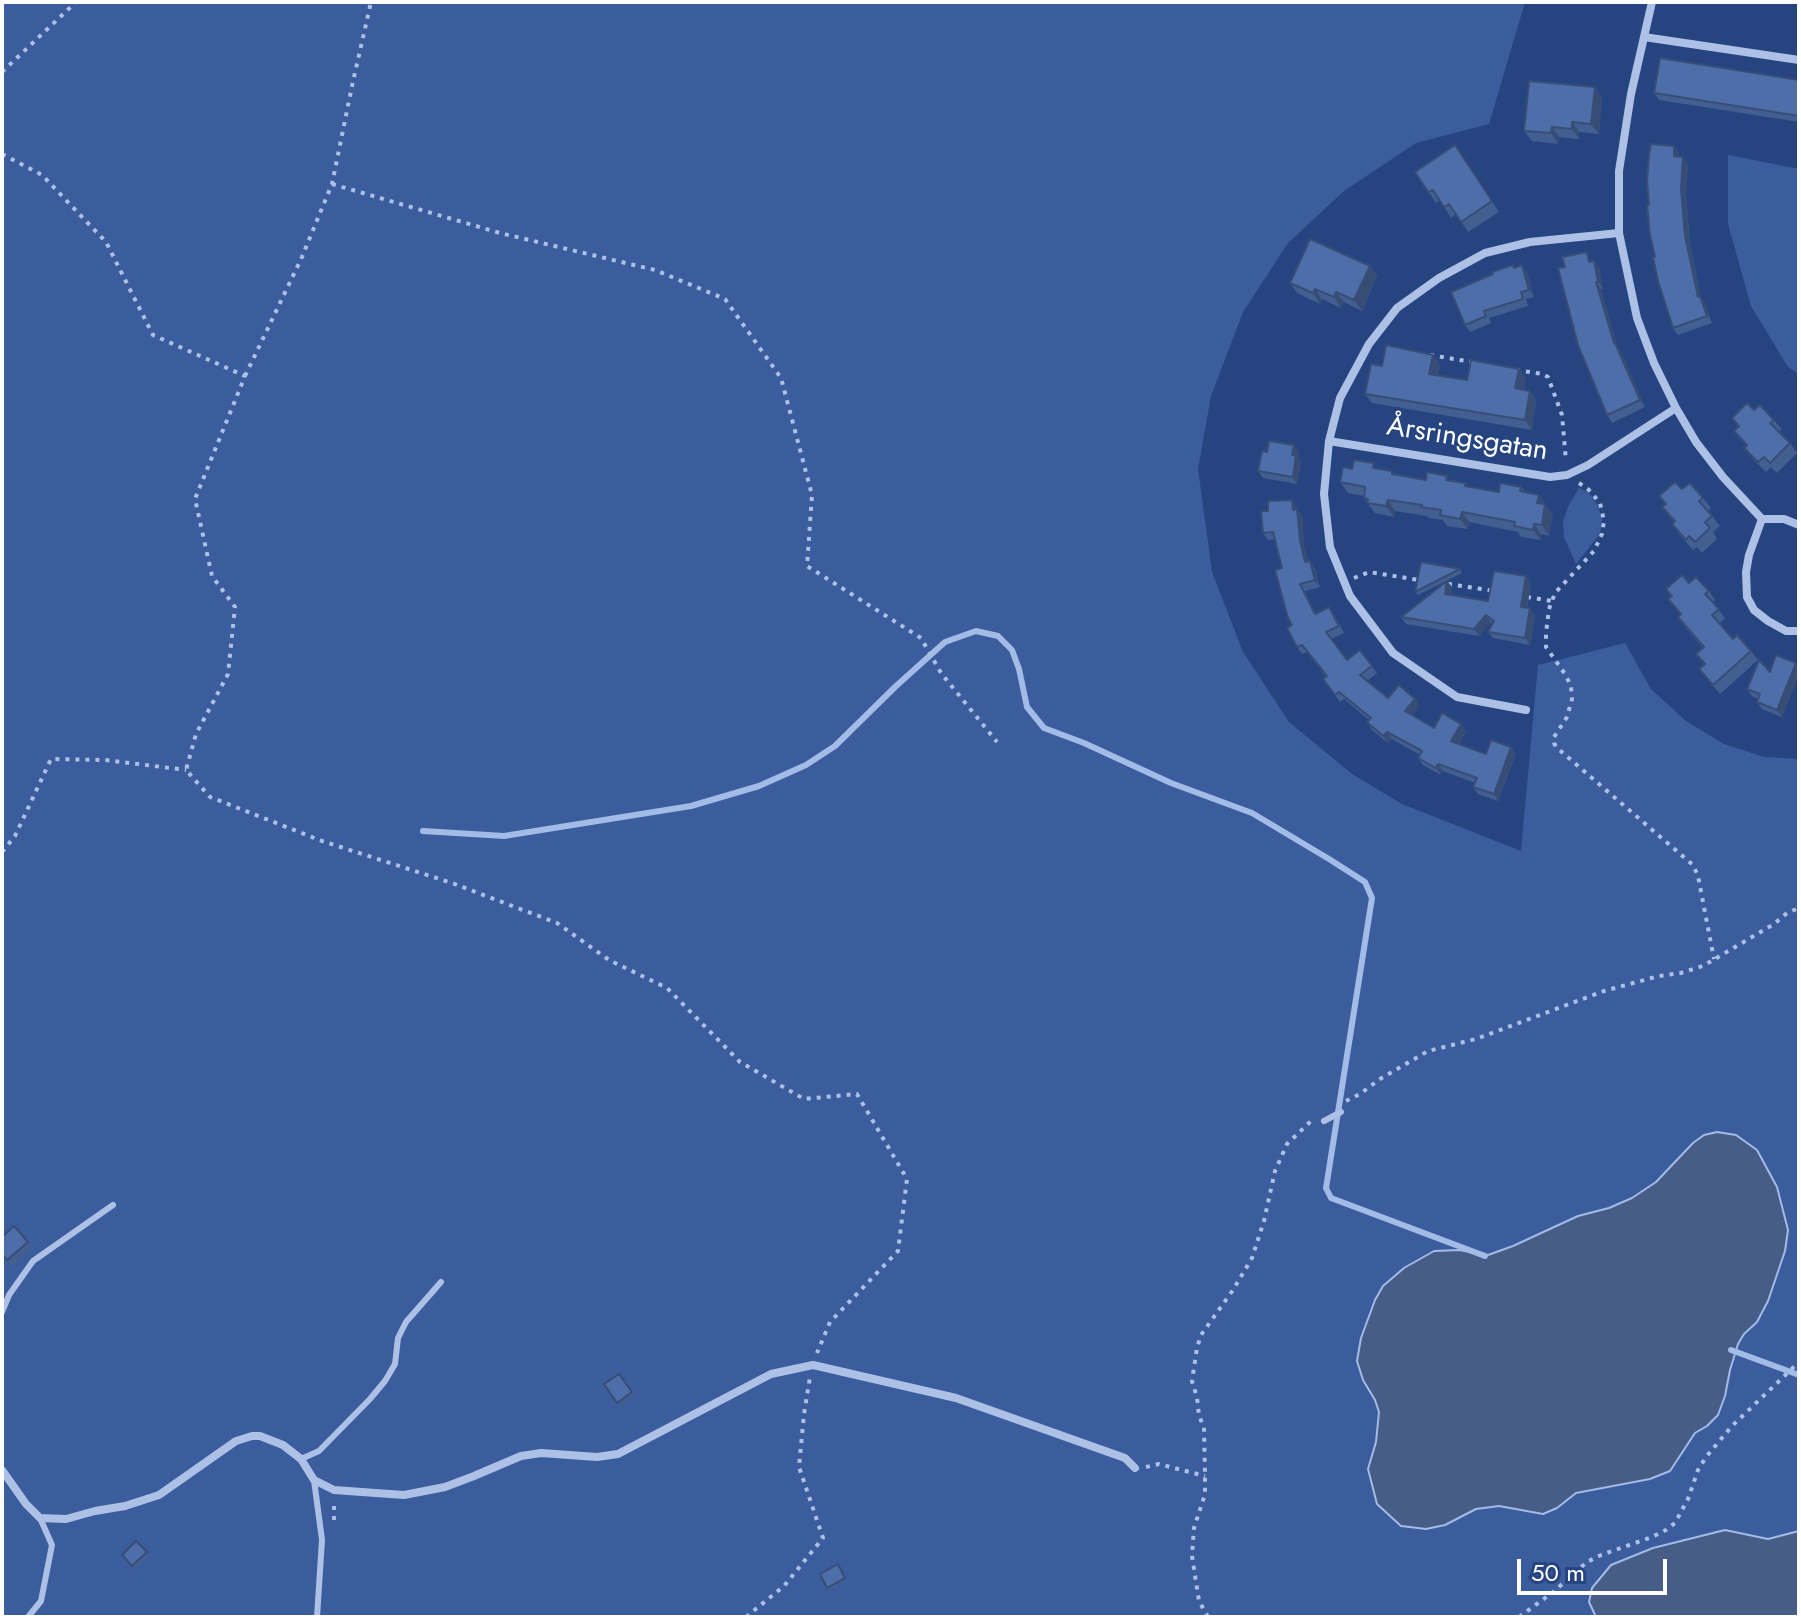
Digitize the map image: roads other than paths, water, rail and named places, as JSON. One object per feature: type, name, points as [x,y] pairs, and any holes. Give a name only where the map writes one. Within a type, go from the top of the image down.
[{"type":"street","points":[[1652,2],[1631,94],[1619,171],[1619,233],[1637,318],[1676,408],[1696,442],[1723,477],[1762,519],[1784,519],[1799,525]]},
{"type":"street","points":[[1644,37],[1799,60]]},
{"type":"street","points":[[1526,710],[1457,697],[1393,653],[1350,596],[1330,547],[1324,494],[1329,441],[1340,398],[1364,351],[1397,308],[1428,285],[1485,253],[1530,242],[1619,233]]},
{"type":"street","name":"Årsringsgatan","points":[[1329,441],[1550,477],[1567,475],[1588,465],[1676,408]]},
{"type":"street","points":[[1762,519],[1748,563],[1747,597],[1754,610],[1768,621],[1786,631],[1799,631]]},
{"type":"street","points":[[2,1470],[40,1518],[66,1519],[159,1495],[236,1441],[260,1436],[283,1445],[301,1459],[314,1480],[334,1490],[404,1495],[445,1487],[521,1456],[541,1453],[597,1457],[618,1454],[771,1374],[813,1365],[956,1398],[1125,1458],[1135,1468]]},
{"type":"lane","points":[[1322,1118],[1340,1108]]},
{"type":"lane","points":[[2,1312],[9,1295],[33,1261],[113,1205]]},
{"type":"lane","points":[[301,1459],[319,1451],[385,1381],[395,1364],[398,1338],[406,1322],[441,1282]]},
{"type":"lane","points":[[314,1480],[322,1540],[317,1617]]},
{"type":"lane","points":[[28,1617],[41,1601],[52,1545],[40,1518]]},
{"type":"waterway","points":[[423,831],[504,836],[691,806],[759,786],[806,765],[835,746],[945,642],[976,631],[998,636],[1012,650],[1027,707],[1044,728],[1171,783],[1252,813],[1365,882],[1372,898],[1326,1188],[1331,1198],[1485,1256]]},
{"type":"waterway","points":[[1731,1350],[1799,1375]]}]
